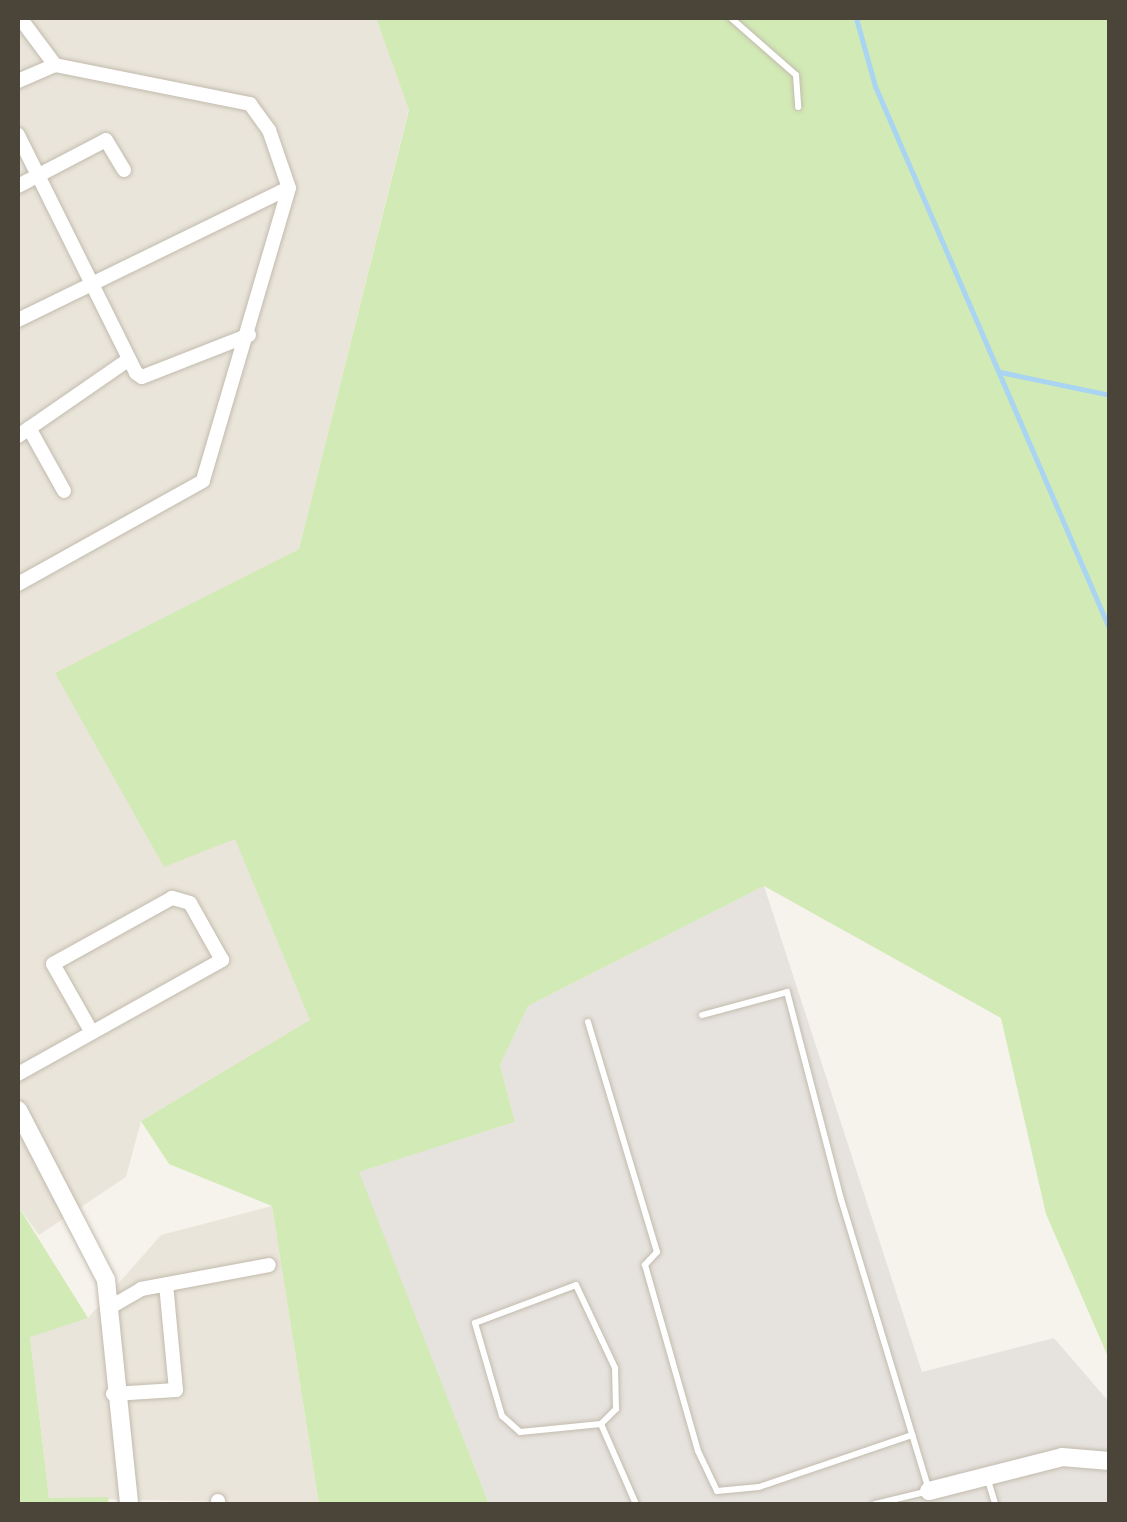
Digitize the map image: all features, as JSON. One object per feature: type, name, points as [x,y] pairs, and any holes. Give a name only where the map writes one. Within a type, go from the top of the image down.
[{"type":"street","points":[[20,18],[55,65]]},
{"type":"street","points":[[18,82],[55,65],[250,104],[269,130],[290,188],[204,481],[18,584]]},
{"type":"street","points":[[18,135],[129,359],[142,377],[249,335]]},
{"type":"street","points":[[18,186],[106,140],[124,170]]},
{"type":"street","points":[[18,320],[290,188]]},
{"type":"street","points":[[64,491],[24,432],[129,359]]},
{"type":"street","points":[[18,1074],[222,960],[190,903],[172,898],[53,964],[91,1032]]},
{"type":"street","points":[[18,1110],[106,1280],[113,1394],[129,1504]]},
{"type":"street","points":[[107,1309],[141,1289],[269,1266]]},
{"type":"street","points":[[113,1394],[176,1390],[166,1284]]},
{"type":"street","points":[[929,1491],[1062,1457],[1110,1462]]},
{"type":"lane","points":[[731,18],[796,75],[798,107]]},
{"type":"lane","points":[[702,1015],[787,992],[929,1491],[874,1504]]},
{"type":"lane","points":[[588,1022],[657,1252],[644,1266],[698,1451],[717,1491],[759,1486],[912,1435]]},
{"type":"lane","points":[[576,1285],[615,1368],[616,1409],[601,1424],[520,1432],[502,1416],[475,1323],[576,1285]]},
{"type":"lane","points":[[601,1424],[636,1504]]},
{"type":"lane","points":[[986,1476],[995,1504]]},
{"type":"shaded area","points":[[18,18],[376,18],[409,109],[299,549],[55,674],[235,838],[311,1021],[141,1121],[126,1177],[39,1235],[18,1206]]},
{"type":"shaded area","points":[[764,886],[922,1372],[1054,1338],[1109,1402],[1109,1504],[489,1504],[358,1172],[515,1122],[500,1065],[528,1006]]},
{"type":"shaded area","points":[[272,1206],[319,1504],[49,1498],[30,1336],[88,1318],[161,1235]]},
{"type":"green space","points":[[376,18],[1109,18],[1109,1359],[1046,1214],[1001,1018],[764,886],[528,1006],[500,1065],[515,1122],[359,1172],[489,1504],[319,1504],[272,1206],[169,1164],[141,1121],[310,1020],[235,839],[164,867],[55,673],[299,549],[409,110]]},
{"type":"green space","points":[[18,1206],[88,1318],[30,1337],[49,1498],[108,1497],[109,1504],[18,1504]]},
{"type":"waterway","points":[[856,18],[875,86],[1110,630]]},
{"type":"waterway","points":[[1000,372],[1110,395]]}]
